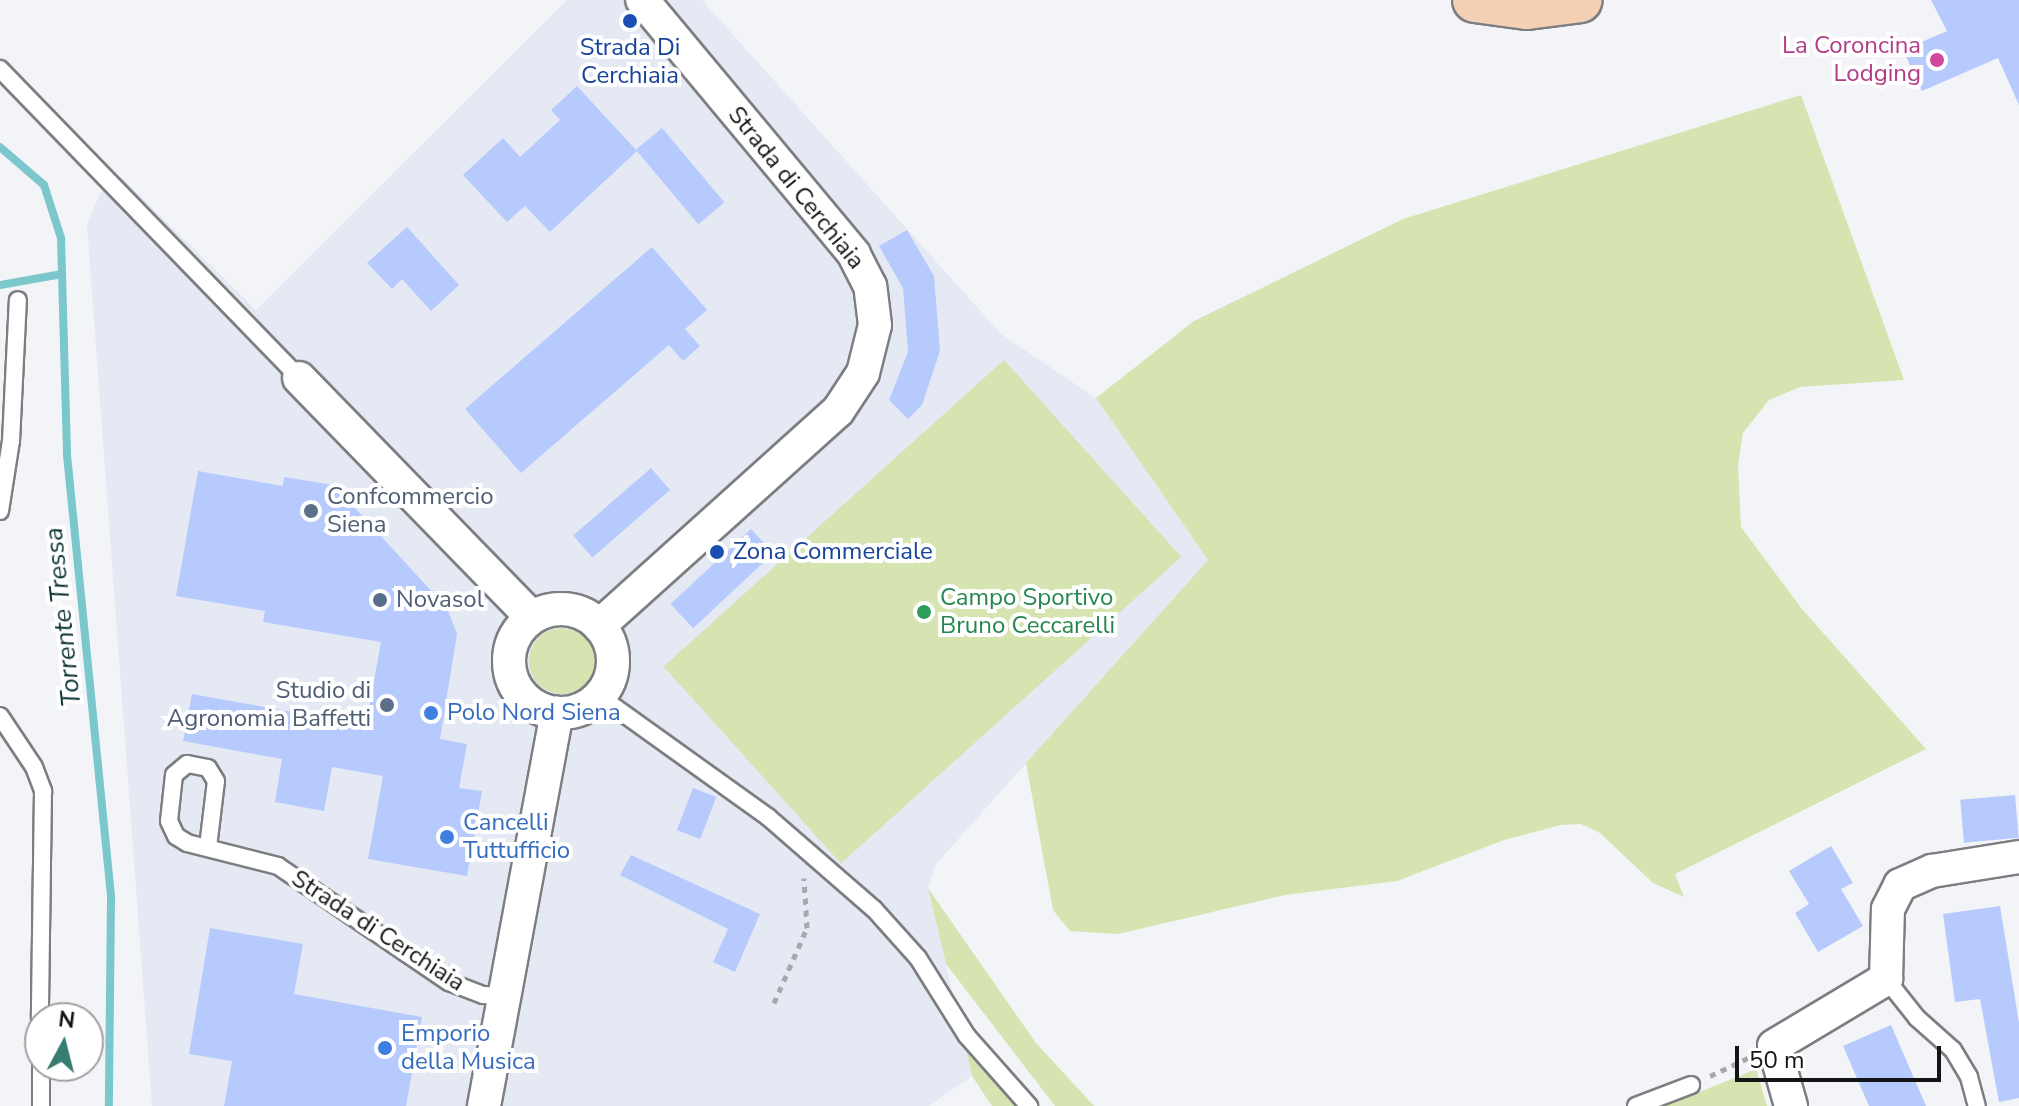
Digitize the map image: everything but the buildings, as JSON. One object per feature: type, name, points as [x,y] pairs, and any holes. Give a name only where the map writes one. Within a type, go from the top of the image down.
[{"type":"main road","points":[[1489,1],[1539,6],[1580,0]]},
{"type":"street","name":"Strada di Cerchiaia","points":[[599,626],[838,411],[863,373],[875,325],[870,286],[854,254],[642,0]]},
{"type":"street","points":[[299,378],[532,618]]},
{"type":"street","points":[[574,611],[599,626],[612,662],[599,696],[574,711],[557,713],[529,702],[511,676],[511,644],[532,618],[545,612],[574,611]]},
{"type":"street","points":[[484,1106],[557,713]]},
{"type":"street","points":[[1791,1106],[1774,1046],[1886,979],[1888,909],[1900,885],[1932,871],[2019,857]]},
{"type":"lane","points":[[0,69],[299,378]]},
{"type":"lane","points":[[0,511],[11,441],[18,300]]},
{"type":"lane","points":[[599,696],[793,838],[895,930],[967,1036],[1029,1106]]},
{"type":"lane","points":[[0,716],[34,767],[43,791],[40,1002]]},
{"type":"lane","name":"Strada di Cerchiaia","points":[[208,847],[216,781],[208,768],[187,764],[174,775],[169,821],[176,836],[208,847],[286,870],[449,982],[483,995],[503,996]]},
{"type":"lane","points":[[1886,979],[1917,1018],[1953,1050],[1969,1077],[1977,1106]]},
{"type":"lane","points":[[41,1082],[41,1106]]},
{"type":"lane","points":[[1636,1106],[1691,1085]]},
{"type":"path","points":[[774,1003],[807,928],[807,887],[793,838]]},
{"type":"path","points":[[1691,1085],[1774,1046]]},
{"type":"shaded area","points":[[567,0],[702,0],[1001,334],[1096,398],[1208,560],[936,864],[928,888],[972,1076],[929,1106],[152,1106],[87,225],[99,195],[120,176],[256,310]]},
{"type":"green space","points":[[1801,95],[1904,380],[1800,387],[1769,400],[1743,433],[1738,465],[1741,527],[1802,609],[1926,749],[1675,874],[1684,897],[1653,883],[1600,833],[1581,824],[1561,825],[1504,840],[1397,881],[1285,895],[1118,934],[1070,931],[1053,910],[1026,763],[1208,560],[1096,398],[1194,321],[1403,219]]},
{"type":"green space","name":"Campo Sportivo Bruno Ceccarelli","points":[[1004,360],[1181,557],[841,863],[664,666]]},
{"type":"green space","points":[[556,628],[568,628],[580,633],[590,643],[595,661],[593,674],[580,689],[568,694],[556,694],[544,689],[534,679],[529,667],[529,655],[534,643],[544,633]]},
{"type":"green space","points":[[928,888],[1036,1043],[1094,1106],[1055,1106],[946,964]]},
{"type":"green space","points":[[966,1049],[1015,1106],[992,1106],[972,1076]]},
{"type":"green space","points":[[1756,1069],[1767,1106],[1660,1106],[1685,1098]]},
{"type":"waterway","name":"Torrente Tressa","points":[[0,147],[44,185],[61,238],[67,455],[111,899],[109,1106]]},
{"type":"waterway","points":[[0,285],[62,274]]},
{"type":"place","name":"Strada Di Cerchiaia","points":[[630,21]]},
{"type":"place","name":"La Coroncina Lodging","points":[[1937,60]]},
{"type":"place","name":"Confcommercio Siena","points":[[311,511]]},
{"type":"place","name":"Zona Commerciale","points":[[717,552]]},
{"type":"place","name":"Novasol","points":[[380,600]]},
{"type":"place","name":"Campo Sportivo Bruno Ceccarelli","points":[[924,612]]},
{"type":"place","name":"Studio di Agronomia Baffetti","points":[[387,705]]},
{"type":"place","name":"Polo Nord Siena","points":[[431,713]]},
{"type":"place","name":"Cancelli Tuttufficio","points":[[447,837]]},
{"type":"place","name":"Emporio della Musica","points":[[385,1048]]}]
